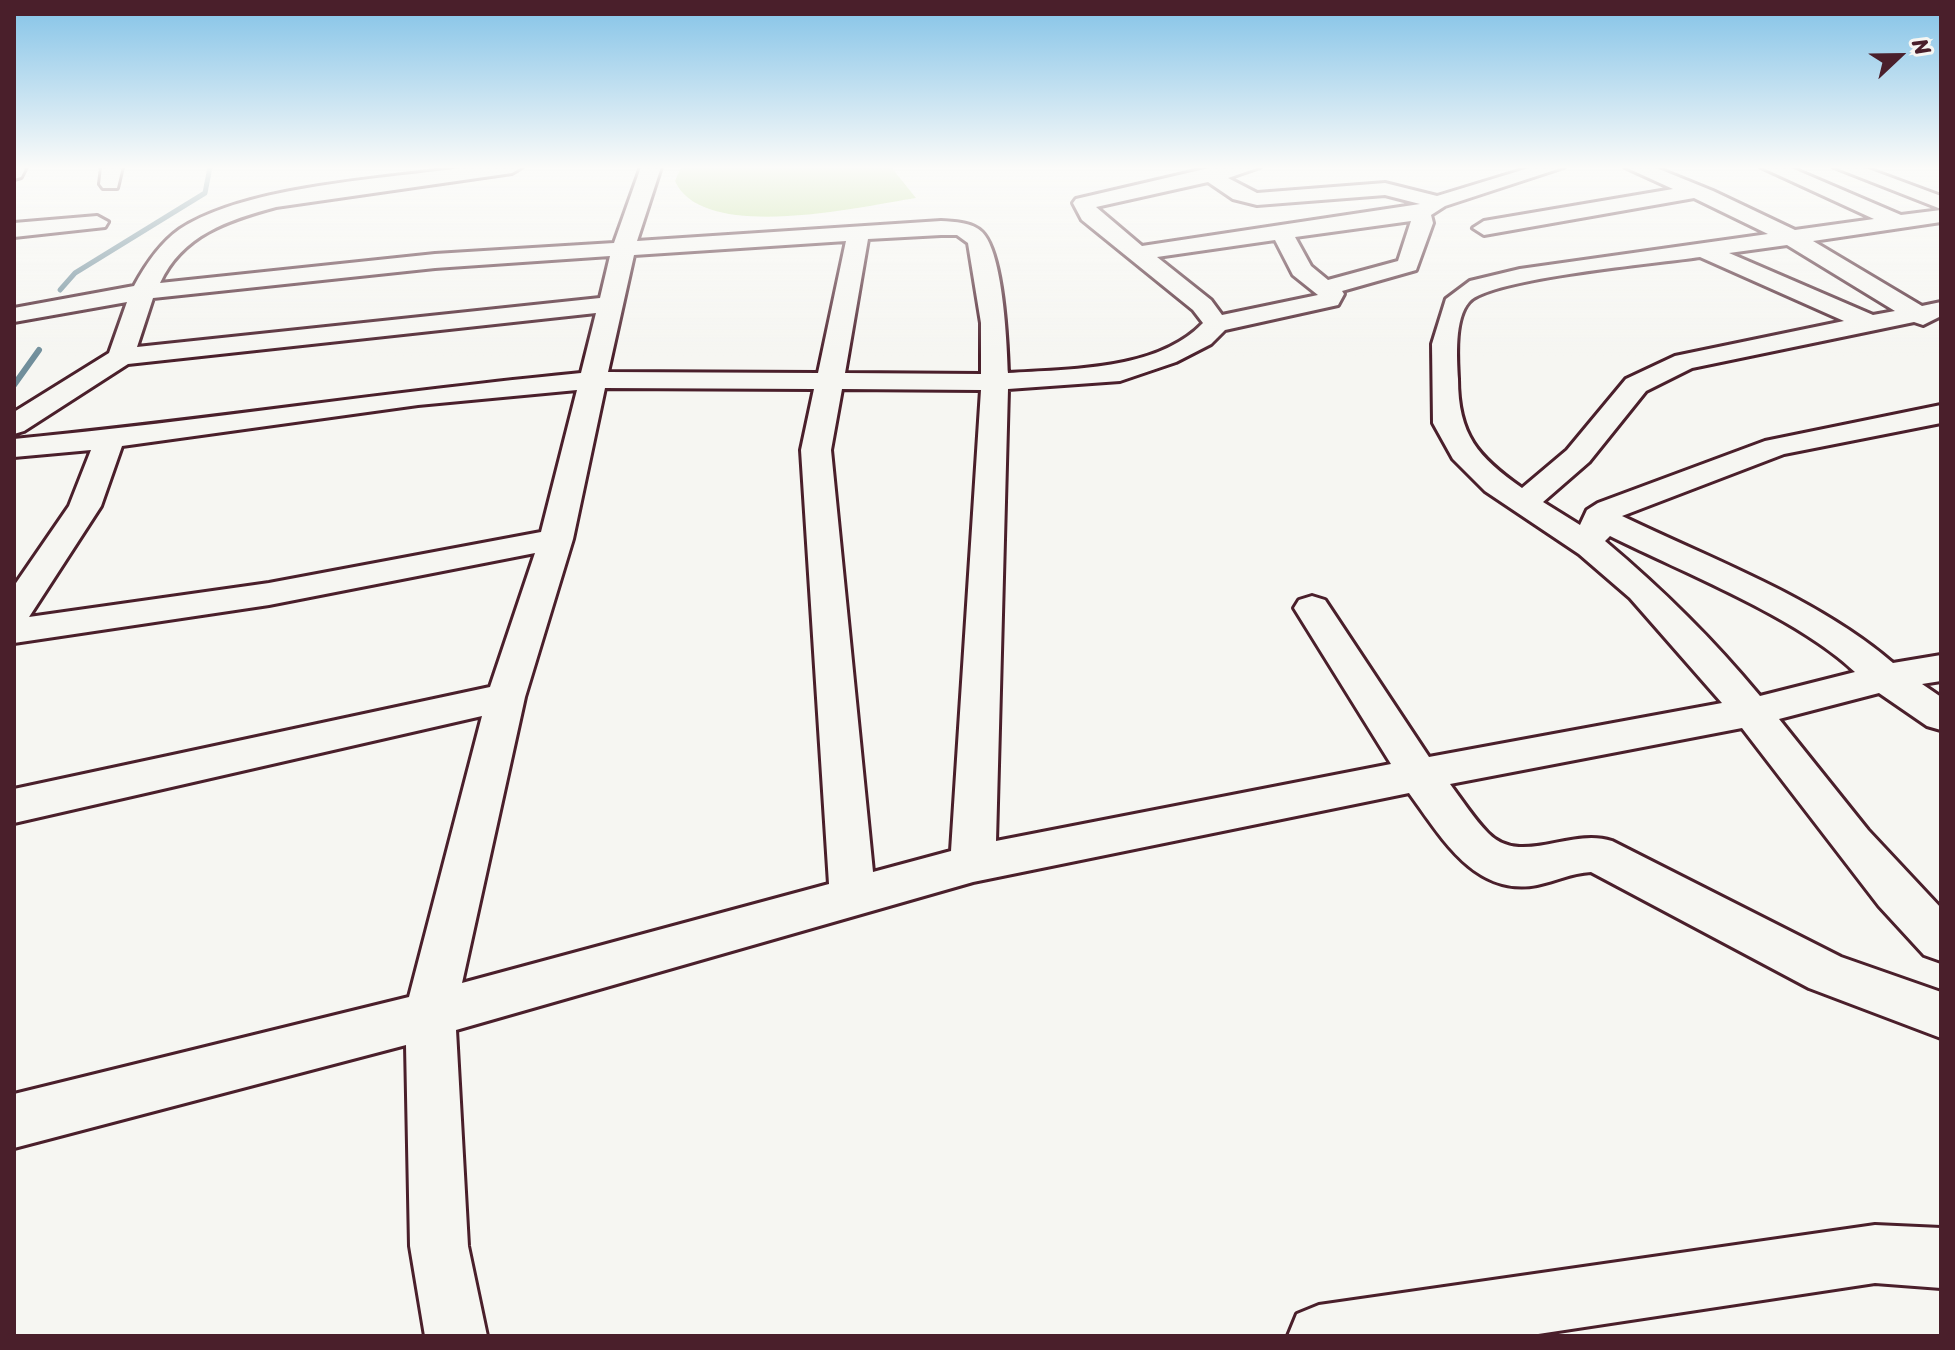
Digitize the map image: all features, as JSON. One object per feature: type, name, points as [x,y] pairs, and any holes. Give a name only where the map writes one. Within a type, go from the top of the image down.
[{"type":"street","points":[[121,357],[140,292],[149,274],[176,242],[200,230]]},
{"type":"street","points":[[456,1336],[439,1246],[430,1012],[506,697],[556,539],[630,230]]},
{"type":"street","points":[[14,315],[140,292],[435,261],[920,230]]},
{"type":"street","points":[[965,230],[974,234],[979,243],[994,323],[995,382],[973,864]]},
{"type":"street","points":[[1109,230],[1202,305],[1216,324]]},
{"type":"street","points":[[1138,253],[1309,230]]},
{"type":"street","points":[[1325,288],[1408,265],[1420,230]]},
{"type":"street","points":[[1777,230],[1928,310],[1941,328]]},
{"type":"street","points":[[1836,230],[1520,276],[1483,285],[1458,298],[1445,324],[1444,368],[1450,432],[1487,477],[1523,503],[1801,617],[1851,647],[1885,678],[1941,716]]},
{"type":"street","points":[[14,448],[110,439],[418,397],[595,380],[995,382],[1110,375],[1167,356],[1202,339],[1216,324],[1329,300],[1332,294],[1301,270],[1283,235]]},
{"type":"street","points":[[853,899],[816,450],[858,236]]},
{"type":"street","points":[[1705,251],[1867,322]]},
{"type":"street","points":[[14,425],[121,357],[611,304]]},
{"type":"street","points":[[1523,503],[1578,456],[1610,412],[1636,385],[1684,362],[1928,310]]},
{"type":"street","points":[[1595,532],[1609,510],[1776,447],[1941,414]]},
{"type":"street","points":[[14,612],[81,514],[110,439]]},
{"type":"street","points":[[1595,532],[1754,712],[1897,898],[1941,940]]},
{"type":"street","points":[[14,631],[269,594],[556,539]]},
{"type":"street","points":[[1312,608],[1420,776],[1474,848],[1500,863],[1534,867],[1573,855],[1596,854],[1826,973],[1941,1015]]},
{"type":"street","points":[[14,1121],[276,1057],[973,864],[1754,712],[1885,678],[1941,668]]},
{"type":"street","points":[[14,806],[506,697]]},
{"type":"street","points":[[1319,1336],[1875,1254],[1941,1258]]},
{"type":"waterway","points":[[60,290],[75,273],[145,230]]},
{"type":"waterway","points":[[14,385],[39,350]]}]
